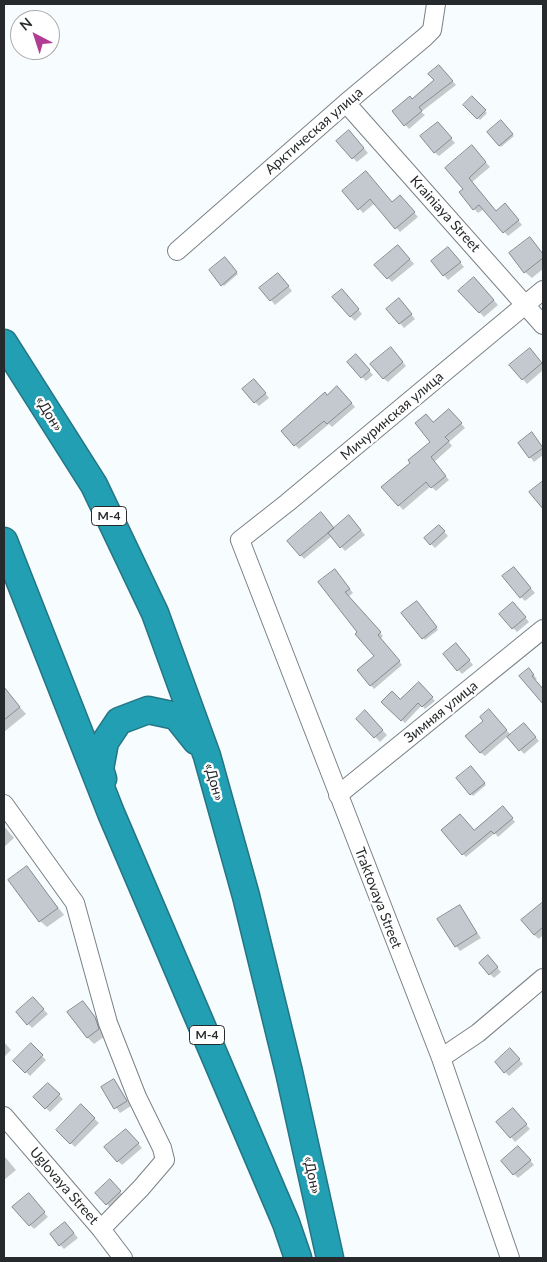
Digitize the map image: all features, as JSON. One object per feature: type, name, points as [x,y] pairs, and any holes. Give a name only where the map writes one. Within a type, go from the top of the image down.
[{"type":"highway","name":"«Дон»","points":[[4,343],[94,485],[155,613],[207,756],[246,896],[289,1072],[330,1258]]},
{"type":"highway","name":"М-4","points":[[4,541],[111,813],[282,1214],[298,1258]]},
{"type":"highway","name":"М-4","points":[[111,813],[100,769],[104,742],[119,721],[148,710],[176,716],[207,756]]},
{"type":"street","name":"Арктическая улица","points":[[178,251],[432,30],[436,4]]},
{"type":"street","name":"Krainiaya Street","points":[[346,103],[543,325]]},
{"type":"street","name":"Мичуринская улица","points":[[240,540],[543,290]]},
{"type":"street","name":"Traktovaya Street","points":[[240,540],[441,1058],[510,1258]]},
{"type":"street","name":"Зимняя улица","points":[[338,794],[543,629]]},
{"type":"street","points":[[4,804],[75,903],[108,1023],[137,1097],[162,1148],[165,1160],[101,1229]]},
{"type":"street","points":[[441,1058],[540,987]]},
{"type":"street","name":"Uglovaya Street","points":[[4,1116],[101,1229],[123,1258]]},
{"type":"building","points":[[439,65],[453,81],[419,107],[422,111],[404,126],[392,111],[410,96],[412,99],[434,80],[428,74]]},
{"type":"building","points":[[472,96],[486,110],[477,119],[463,105]]},
{"type":"building","points":[[501,120],[513,134],[499,146],[487,132]]},
{"type":"building","points":[[438,122],[452,138],[434,153],[420,136]]},
{"type":"building","points":[[349,130],[364,148],[352,159],[336,141]]},
{"type":"building","points":[[472,145],[486,162],[469,178],[496,211],[505,203],[519,220],[503,233],[479,205],[473,210],[459,192],[463,189],[445,168]]},
{"type":"building","points":[[366,171],[392,202],[400,195],[415,212],[395,229],[370,199],[358,210],[342,191]]},
{"type":"building","points":[[530,237],[543,254],[543,258],[524,273],[509,253]]},
{"type":"building","points":[[398,245],[410,259],[387,279],[374,265]]},
{"type":"building","points":[[448,247],[461,262],[443,276],[431,261]]},
{"type":"building","points":[[225,257],[237,272],[221,286],[209,270]]},
{"type":"building","points":[[278,273],[289,286],[270,301],[259,288]]},
{"type":"building","points":[[474,277],[494,300],[479,313],[458,291]]},
{"type":"building","points":[[342,289],[359,309],[350,317],[332,297]]},
{"type":"building","points":[[399,298],[412,314],[399,324],[386,309]]},
{"type":"building","points":[[391,347],[403,362],[383,379],[370,364]]},
{"type":"building","points":[[530,348],[542,363],[522,380],[509,365]]},
{"type":"building","points":[[356,354],[370,370],[361,378],[347,362]]},
{"type":"building","points":[[254,379],[266,393],[254,403],[242,389]]},
{"type":"building","points":[[337,386],[352,403],[327,424],[324,421],[294,446],[281,431],[325,392],[327,395]]},
{"type":"building","points":[[449,409],[462,423],[445,437],[449,441],[431,457],[446,476],[431,488],[426,482],[398,506],[381,487],[410,463],[408,460],[430,442],[415,423],[426,414],[433,422]]},
{"type":"building","points":[[532,432],[543,448],[529,458],[518,443]]},
{"type":"building","points":[[543,481],[543,509],[529,492]]},
{"type":"building","points":[[321,512],[334,528],[300,556],[287,541]]},
{"type":"building","points":[[349,515],[361,530],[340,548],[328,533]]},
{"type":"building","points":[[439,525],[445,531],[430,545],[424,538]]},
{"type":"building","points":[[514,567],[531,588],[520,598],[502,576]]},
{"type":"building","points":[[335,569],[350,589],[345,592],[381,632],[378,635],[400,661],[370,686],[357,670],[374,656],[355,634],[357,632],[318,582]]},
{"type":"building","points":[[417,601],[437,627],[422,639],[401,613]]},
{"type":"building","points":[[513,602],[526,617],[512,629],[499,614]]},
{"type":"building","points":[[456,643],[470,660],[457,671],[443,654]]},
{"type":"building","points":[[529,668],[534,675],[532,676],[543,689],[543,704],[519,676]]},
{"type":"building","points":[[419,682],[433,697],[422,707],[418,703],[401,721],[381,702],[392,691],[400,699]]},
{"type":"building","points":[[4,687],[20,707],[4,720]]},
{"type":"building","points":[[489,709],[507,730],[480,753],[465,736],[483,721],[480,717]]},
{"type":"building","points":[[365,710],[383,730],[374,738],[356,719]]},
{"type":"building","points":[[524,723],[536,737],[519,751],[507,737]]},
{"type":"building","points":[[471,766],[485,783],[470,795],[456,778]]},
{"type":"building","points":[[503,806],[513,818],[494,834],[491,831],[462,855],[441,830],[460,814],[474,830]]},
{"type":"building","points":[[27,866],[58,908],[39,922],[8,880]]},
{"type":"building","points":[[543,902],[543,927],[534,935],[521,920]]},
{"type":"building","points":[[460,905],[477,933],[455,947],[437,919]]},
{"type":"building","points":[[488,955],[498,967],[489,975],[479,963]]},
{"type":"building","points":[[33,997],[44,1009],[27,1025],[16,1012]]},
{"type":"building","points":[[83,1001],[95,1017],[99,1029],[87,1038],[67,1012]]},
{"type":"building","points":[[31,1043],[43,1055],[25,1073],[13,1061]]},
{"type":"building","points":[[510,1048],[520,1059],[504,1073],[495,1062]]},
{"type":"building","points":[[114,1079],[127,1101],[114,1109],[101,1087]]},
{"type":"building","points":[[48,1083],[60,1094],[45,1109],[33,1097]]},
{"type":"building","points":[[81,1104],[95,1118],[70,1144],[56,1130]]},
{"type":"building","points":[[513,1108],[527,1124],[510,1138],[496,1122]]},
{"type":"building","points":[[126,1129],[139,1143],[117,1162],[104,1147]]},
{"type":"building","points":[[518,1146],[531,1160],[513,1175],[501,1161]]},
{"type":"building","points":[[110,1179],[121,1191],[106,1205],[95,1193]]},
{"type":"building","points":[[29,1193],[45,1212],[29,1226],[12,1207]]},
{"type":"building","points":[[65,1222],[74,1233],[59,1246],[50,1234]]}]
